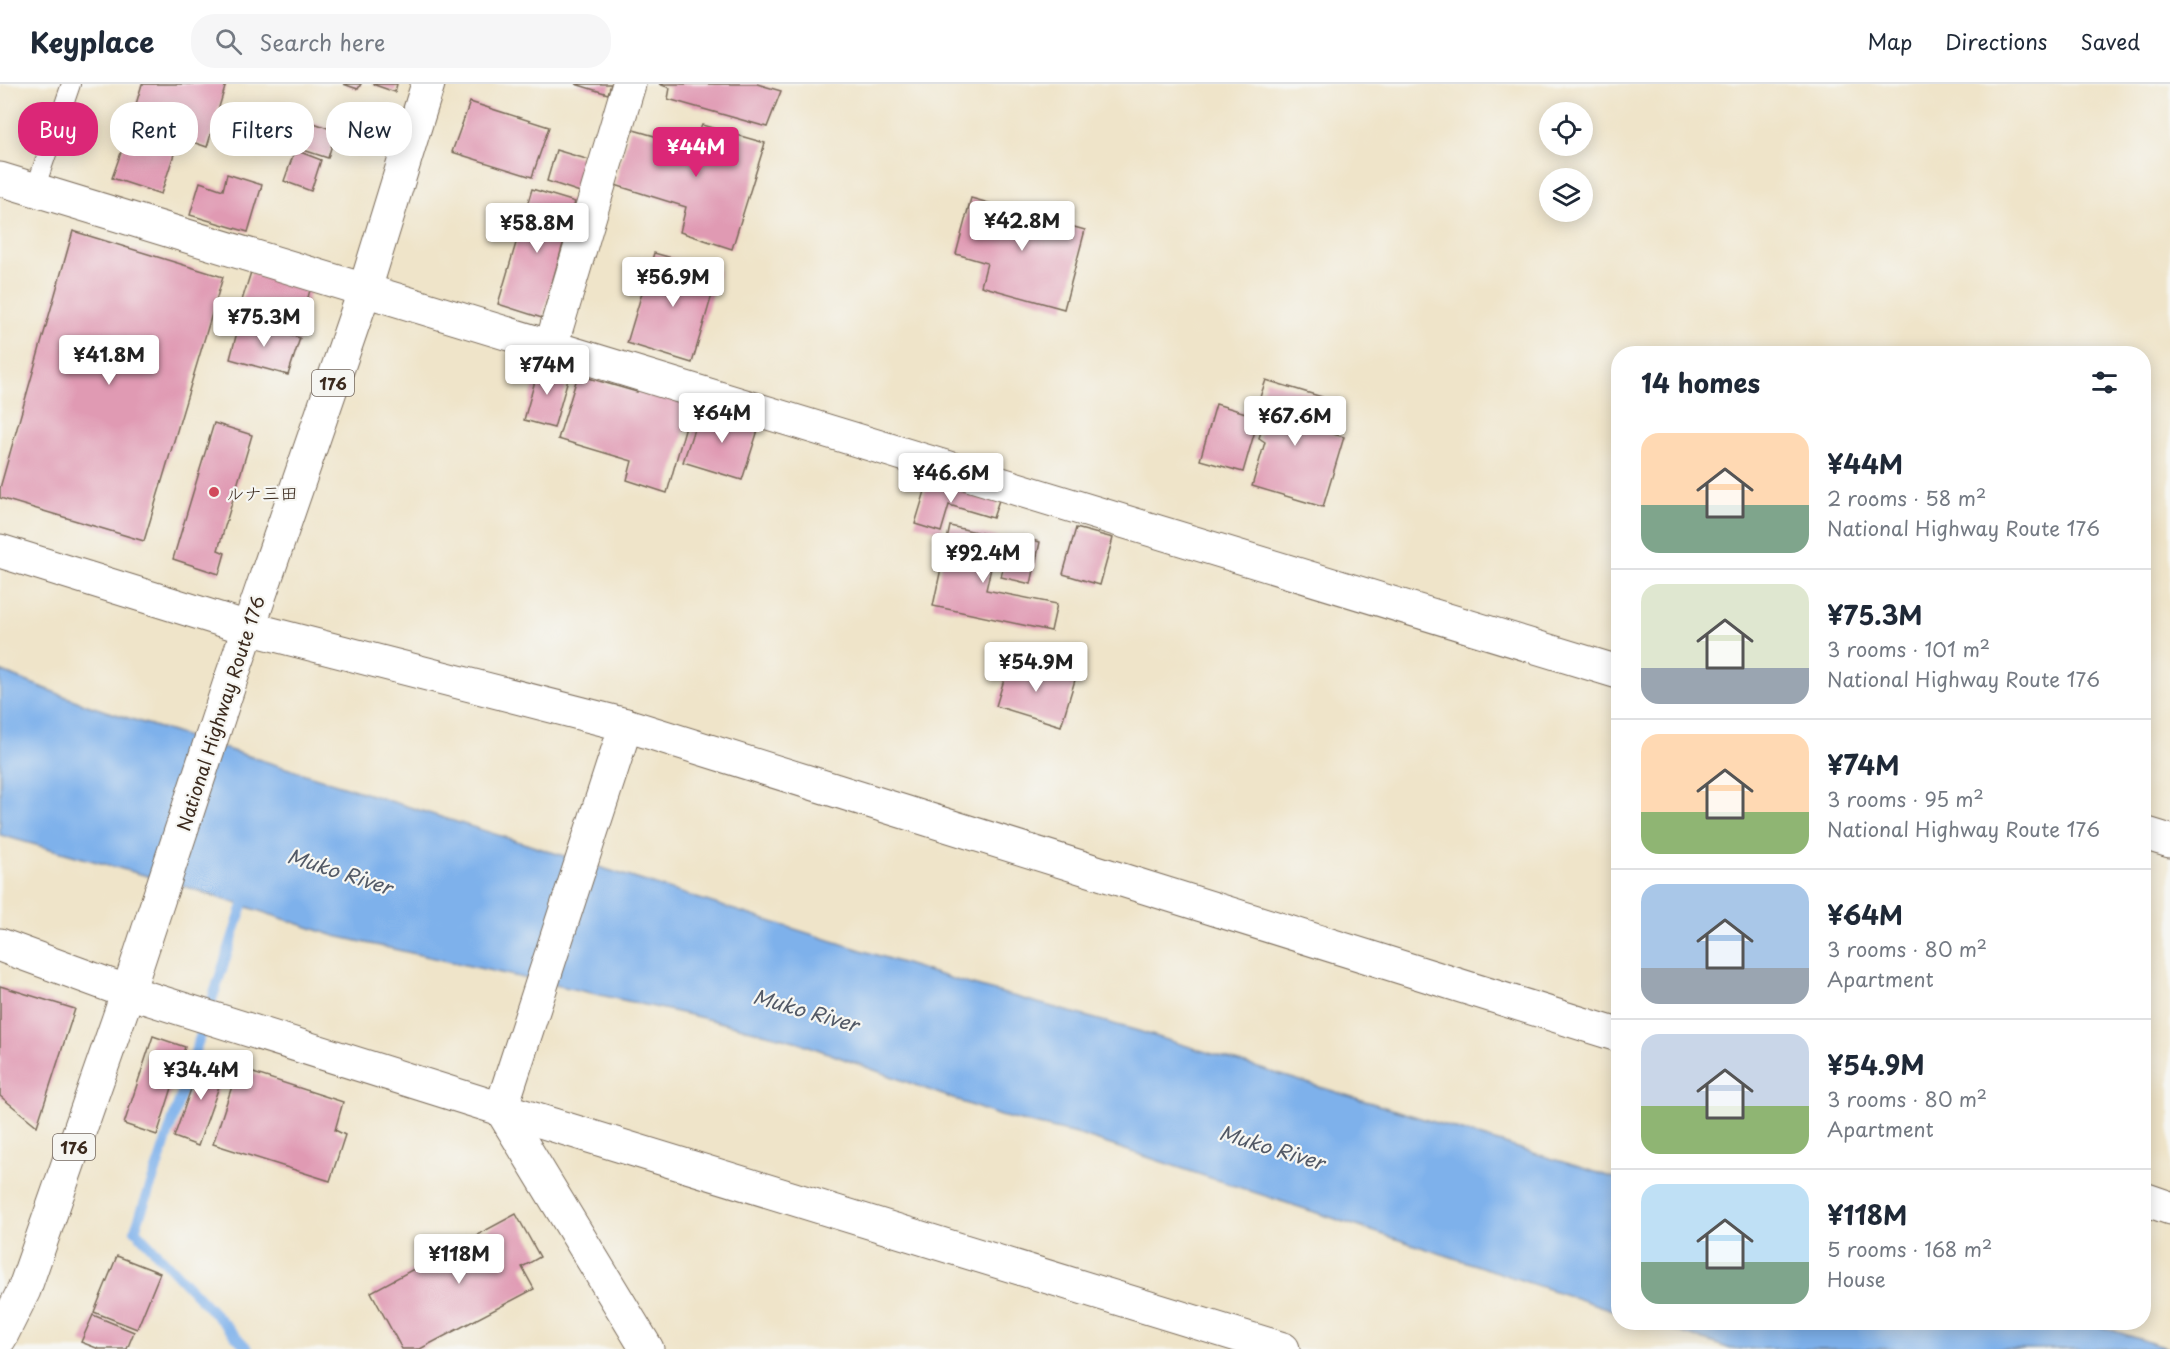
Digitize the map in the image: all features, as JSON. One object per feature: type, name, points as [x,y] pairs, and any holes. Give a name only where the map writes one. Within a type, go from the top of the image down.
[{"type":"main road","name":"National Highway Route 176","points":[[0,1338],[24,1290],[128,992],[248,628],[365,289],[428,84]]},
{"type":"main road","points":[[551,346],[628,84]]},
{"type":"main road","points":[[0,179],[1611,670]]},
{"type":"main road","points":[[0,551],[248,628],[1611,1033]]},
{"type":"main road","points":[[621,739],[510,1074],[501,1109],[647,1349]]},
{"type":"main road","points":[[2151,835],[2170,841]]},
{"type":"main road","points":[[0,945],[128,992],[1283,1349]]},
{"type":"main road","points":[[2151,1202],[2170,1208]]},
{"type":"lane","points":[[36,189],[71,84]]},
{"type":"water","name":"Muko River","points":[[0,671],[87,705],[962,982],[1135,1030],[1611,1177],[1611,1310],[1077,1134],[1000,1116],[795,1041],[695,1016],[335,936],[187,887],[0,835]]},
{"type":"water","points":[[1673,1330],[2112,1330],[2170,1349],[1731,1349]]},
{"type":"building","points":[[142,84],[226,84],[221,102],[210,102],[210,137],[207,147],[198,144],[198,102],[137,102]]},
{"type":"building","points":[[343,84],[361,84],[358,89]]},
{"type":"building","points":[[372,84],[397,84],[395,92]]},
{"type":"building","points":[[575,84],[611,84],[608,94]]},
{"type":"building","points":[[659,84],[757,84],[781,91],[767,127],[668,99],[670,88]]},
{"type":"building","points":[[470,102],[549,127],[532,177],[452,152]]},
{"type":"building","points":[[314,123],[326,127],[326,156],[329,156],[328,158],[314,153]]},
{"type":"building","points":[[702,125],[765,143],[732,249],[680,232],[686,207],[615,185],[630,129],[693,147]]},
{"type":"building","points":[[556,150],[593,161],[583,193],[547,181]]},
{"type":"building","points":[[120,156],[173,156],[161,194],[112,178]]},
{"type":"building","points":[[293,156],[311,156],[321,160],[311,191],[284,181]]},
{"type":"building","points":[[227,174],[262,185],[248,232],[190,215],[200,182],[223,190]]},
{"type":"building","points":[[532,189],[575,202],[542,318],[498,304]]},
{"type":"building","points":[[971,198],[1085,230],[1064,309],[981,286],[987,263],[956,254]]},
{"type":"building","points":[[73,231],[223,277],[144,541],[0,498],[0,488]]},
{"type":"building","points":[[654,253],[719,271],[692,363],[627,343]]},
{"type":"building","points":[[251,272],[310,290],[300,328],[283,324],[281,329],[237,316]]},
{"type":"building","points":[[240,321],[300,338],[288,375],[230,359]]},
{"type":"building","points":[[540,363],[570,372],[554,428],[524,420]]},
{"type":"building","points":[[578,375],[637,392],[640,384],[693,401],[667,493],[627,480],[632,461],[558,439]]},
{"type":"building","points":[[1266,380],[1322,397],[1312,428],[1344,437],[1323,507],[1252,486],[1265,442],[1259,438],[1270,403],[1259,400]]},
{"type":"building","points":[[1216,404],[1259,417],[1243,472],[1200,460]]},
{"type":"building","points":[[700,411],[723,418],[725,413],[760,424],[742,480],[683,462]]},
{"type":"building","name":"ルナ三田","points":[[214,423],[252,435],[218,550],[225,553],[219,574],[173,559]]},
{"type":"building","points":[[929,478],[999,500],[993,518],[949,505],[941,532],[915,524]]},
{"type":"building","points":[[950,526],[998,537],[986,590],[1057,604],[1051,631],[933,606]]},
{"type":"building","points":[[1076,528],[1113,538],[1100,585],[1063,574]]},
{"type":"building","points":[[1011,535],[1040,542],[1031,584],[1001,577]]},
{"type":"building","points":[[1010,660],[1075,680],[1061,726],[996,706]]},
{"type":"building","points":[[0,986],[75,1009],[37,1126],[0,1096]]},
{"type":"building","points":[[153,1036],[185,1047],[157,1135],[124,1124]]},
{"type":"building","points":[[203,1055],[227,1064],[198,1146],[174,1137]]},
{"type":"building","points":[[238,1068],[343,1102],[335,1130],[345,1135],[330,1181],[213,1144]]},
{"type":"building","points":[[516,1214],[540,1257],[522,1267],[534,1289],[420,1349],[402,1349],[371,1292]]},
{"type":"building","points":[[117,1256],[160,1273],[137,1329],[94,1312]]},
{"type":"building","points":[[93,1315],[134,1332],[127,1349],[99,1349],[81,1342]]},
{"type":"waterway","points":[[247,893],[135,1230],[248,1349]]},
{"type":"place","name":"ルナ三田","points":[[214,492]]}]
